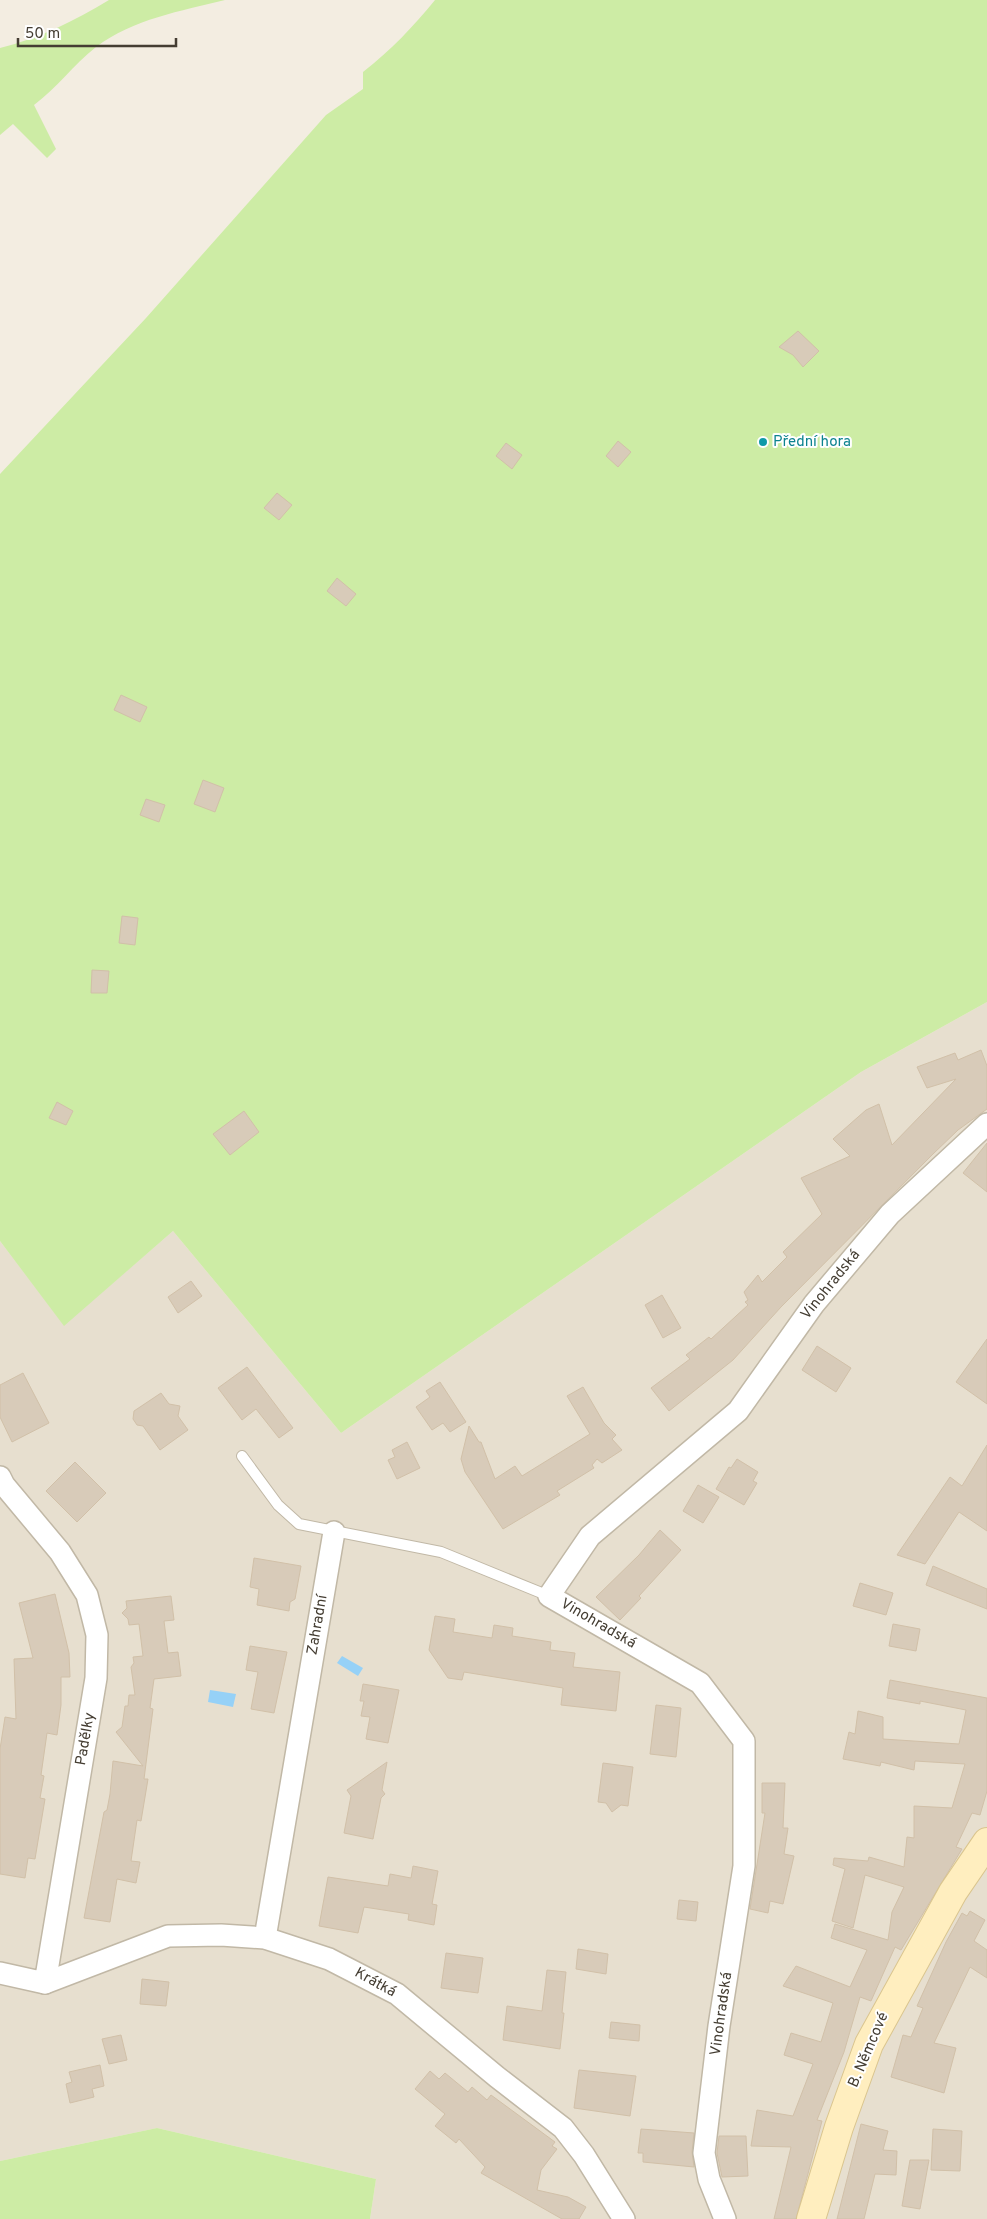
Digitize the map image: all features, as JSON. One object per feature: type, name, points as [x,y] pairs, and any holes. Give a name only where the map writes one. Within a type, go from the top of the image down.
[{"type":"street","name":"Vinohradská","points":[[725,2219],[709,2179],[704,2153],[719,2026],[744,1866],[744,1741],[700,1683],[548,1596],[590,1536],[738,1411],[814,1304],[890,1214],[987,1124]]},
{"type":"street","name":"Padělky","points":[[0,1477],[4,1485],[60,1552],[87,1595],[97,1635],[96,1678],[45,1982]]},
{"type":"street","name":"Zahradní","points":[[265,1938],[334,1532]]},
{"type":"street","name":"B. Němcové","points":[[811,2219],[839,2127],[869,2044],[953,1892],[987,1842]]},
{"type":"street","name":"Krátká","points":[[45,1982],[168,1936],[265,1938],[329,1959],[397,1994],[562,2128],[584,2155],[624,2219]]},
{"type":"street","points":[[0,1974],[45,1982]]},
{"type":"lane","points":[[242,1456],[278,1505],[299,1524],[441,1552],[548,1596]]},
{"type":"shaded area","points":[[987,1002],[987,2219],[370,2219],[376,2179],[157,2128],[0,2161],[0,1241],[64,1325],[173,1231],[341,1433],[861,1072]]},
{"type":"green space","points":[[109,0],[225,0],[175,12],[141,23],[110,37],[88,54],[34,105],[56,149],[47,158],[13,124],[0,135],[0,48],[56,28]]},
{"type":"green space","points":[[435,0],[987,0],[987,1002],[861,1072],[341,1433],[173,1231],[64,1326],[0,1241],[0,474],[146,318],[326,115],[363,89],[363,72],[401,38]]},
{"type":"green space","points":[[157,2128],[376,2179],[370,2219],[0,2219],[0,2161]]},
{"type":"water","points":[[342,1656],[363,1668],[358,1676],[337,1663]]},
{"type":"water","points":[[210,1690],[236,1694],[233,1707],[208,1702]]},
{"type":"building","points":[[798,331],[819,351],[803,367],[793,355],[779,347]]},
{"type":"building","points":[[618,441],[631,452],[618,467],[606,456]]},
{"type":"building","points":[[506,443],[522,455],[512,469],[496,456]]},
{"type":"building","points":[[277,493],[292,505],[279,520],[264,508]]},
{"type":"building","points":[[337,578],[356,594],[346,606],[327,591]]},
{"type":"building","points":[[121,695],[147,707],[140,722],[114,710]]},
{"type":"building","points":[[203,780],[224,788],[215,812],[194,804]]},
{"type":"building","points":[[146,799],[165,805],[159,822],[140,815]]},
{"type":"building","points":[[122,916],[138,918],[135,945],[119,943]]},
{"type":"building","points":[[92,970],[109,971],[107,993],[91,993]]},
{"type":"building","points":[[981,1050],[987,1066],[987,1109],[958,1130],[933,1154],[781,1307],[733,1360],[669,1411],[651,1388],[690,1359],[686,1355],[709,1337],[711,1339],[748,1305],[745,1302],[748,1300],[744,1292],[758,1275],[762,1282],[787,1257],[783,1252],[822,1214],[801,1178],[850,1156],[833,1139],[866,1110],[879,1104],[892,1145],[956,1079],[927,1088],[917,1067],[955,1053],[958,1060]]},
{"type":"building","points":[[57,1102],[73,1111],[66,1125],[49,1118]]},
{"type":"building","points":[[244,1111],[259,1132],[230,1155],[213,1134]]},
{"type":"building","points":[[987,1143],[987,1192],[963,1173]]},
{"type":"building","points":[[191,1281],[202,1296],[178,1313],[168,1297]]},
{"type":"building","points":[[662,1295],[681,1328],[663,1338],[645,1305]]},
{"type":"building","points":[[987,1339],[987,1404],[956,1382]]},
{"type":"building","points":[[817,1346],[851,1368],[836,1392],[802,1370]]},
{"type":"building","points":[[247,1367],[293,1428],[279,1438],[256,1409],[242,1420],[218,1388]]},
{"type":"building","points":[[23,1373],[49,1423],[12,1442],[0,1417],[0,1385]]},
{"type":"building","points":[[440,1382],[466,1422],[450,1432],[443,1423],[432,1430],[416,1407],[430,1397],[426,1391]]},
{"type":"building","points":[[583,1387],[604,1423],[616,1435],[612,1439],[622,1450],[602,1463],[597,1459],[592,1465],[594,1468],[557,1491],[560,1495],[503,1529],[465,1472],[461,1459],[469,1426],[479,1442],[481,1442],[495,1479],[515,1466],[522,1476],[590,1434],[567,1396]]},
{"type":"building","points":[[161,1393],[169,1404],[180,1406],[178,1416],[188,1430],[160,1450],[143,1426],[137,1425],[133,1419],[134,1411]]},
{"type":"building","points":[[407,1442],[420,1468],[397,1479],[388,1460],[395,1457],[392,1450]]},
{"type":"building","points":[[987,1445],[987,1531],[959,1512],[925,1564],[897,1555],[950,1477],[962,1486]]},
{"type":"building","points":[[737,1459],[758,1472],[753,1481],[757,1483],[744,1505],[716,1489],[729,1467],[731,1468]]},
{"type":"building","points":[[75,1462],[106,1493],[77,1522],[46,1491]]},
{"type":"building","points":[[698,1485],[719,1497],[703,1523],[683,1511]]},
{"type":"building","points":[[660,1530],[681,1550],[620,1620],[596,1597],[639,1555]]},
{"type":"building","points":[[254,1558],[301,1566],[295,1599],[290,1602],[289,1611],[257,1605],[259,1589],[250,1587]]},
{"type":"building","points":[[933,1566],[987,1589],[987,1609],[926,1585]]},
{"type":"building","points":[[860,1583],[893,1593],[886,1615],[853,1606]]},
{"type":"building","points":[[55,1594],[69,1653],[70,1677],[61,1677],[61,1705],[57,1735],[47,1733],[41,1775],[44,1776],[40,1798],[45,1799],[35,1859],[28,1858],[25,1878],[0,1874],[0,1749],[5,1717],[16,1719],[14,1659],[33,1658],[19,1603]]},
{"type":"building","points":[[171,1596],[174,1620],[164,1621],[168,1653],[178,1652],[181,1676],[154,1679],[150,1708],[153,1709],[144,1779],[148,1779],[141,1821],[137,1820],[131,1861],[140,1862],[136,1883],[117,1879],[110,1922],[84,1918],[104,1812],[107,1810],[110,1794],[113,1761],[143,1766],[116,1732],[122,1727],[125,1706],[128,1706],[129,1695],[135,1695],[131,1667],[134,1663],[133,1657],[143,1656],[139,1624],[129,1625],[128,1619],[122,1613],[127,1608],[126,1601]]},
{"type":"building","points":[[435,1616],[455,1619],[453,1632],[492,1638],[494,1625],[513,1628],[512,1636],[551,1642],[550,1650],[575,1653],[573,1667],[620,1672],[616,1711],[561,1705],[563,1688],[464,1672],[462,1680],[448,1678],[429,1650]]},
{"type":"building","points":[[893,1624],[920,1629],[916,1651],[889,1646]]},
{"type":"building","points":[[250,1646],[287,1652],[274,1713],[251,1709],[258,1672],[246,1670]]},
{"type":"building","points":[[890,1680],[987,1698],[987,1791],[980,1815],[972,1813],[956,1847],[962,1849],[901,1950],[895,1947],[871,2001],[860,1997],[844,2052],[817,2120],[822,2121],[796,2219],[774,2219],[791,2147],[751,2146],[757,2110],[793,2116],[813,2064],[784,2055],[791,2033],[821,2042],[833,2003],[783,1986],[796,1966],[850,1987],[867,1950],[831,1938],[835,1924],[888,1940],[892,1912],[904,1887],[865,1875],[853,1928],[832,1921],[845,1869],[833,1865],[834,1858],[868,1861],[869,1857],[904,1867],[907,1837],[914,1838],[914,1806],[952,1808],[965,1764],[915,1761],[914,1770],[881,1762],[880,1766],[843,1759],[849,1732],[855,1734],[858,1711],[883,1717],[883,1739],[959,1744],[966,1710],[920,1701],[920,1704],[887,1698]]},
{"type":"building","points":[[363,1684],[399,1690],[388,1743],[366,1739],[370,1717],[361,1716],[364,1701],[360,1701]]},
{"type":"building","points":[[656,1705],[681,1708],[676,1757],[650,1754]]},
{"type":"building","points":[[387,1762],[382,1790],[385,1794],[381,1798],[373,1839],[344,1833],[351,1796],[347,1790]]},
{"type":"building","points":[[603,1763],[633,1767],[628,1806],[621,1805],[612,1812],[606,1803],[598,1802]]},
{"type":"building","points":[[762,1783],[785,1783],[783,1828],[788,1828],[784,1854],[794,1856],[783,1904],[770,1901],[768,1913],[750,1909],[765,1813],[762,1813]]},
{"type":"building","points":[[413,1866],[438,1871],[432,1904],[437,1905],[434,1925],[408,1920],[409,1914],[364,1907],[358,1933],[319,1926],[328,1877],[388,1886],[390,1874],[411,1878]]},
{"type":"building","points":[[679,1900],[698,1902],[696,1921],[677,1919]]},
{"type":"building","points":[[970,1911],[985,1920],[974,1941],[987,1950],[987,1978],[970,1967],[934,2043],[956,2048],[944,2093],[891,2077],[903,2035],[911,2037],[923,2008],[917,2006],[946,1942],[962,1913],[967,1916]]},
{"type":"building","points":[[578,1949],[608,1954],[606,1974],[576,1969]]},
{"type":"building","points":[[446,1953],[483,1958],[478,1993],[441,1988]]},
{"type":"building","points":[[547,1970],[566,1972],[560,2049],[503,2040],[507,2006],[542,2011]]},
{"type":"building","points":[[142,1979],[169,1982],[166,2006],[140,2004]]},
{"type":"building","points":[[611,2022],[640,2025],[639,2041],[609,2038]]},
{"type":"building","points":[[121,2035],[127,2060],[109,2064],[102,2039]]},
{"type":"building","points":[[100,2065],[104,2086],[92,2089],[94,2097],[70,2103],[66,2084],[72,2082],[69,2072]]},
{"type":"building","points":[[579,2070],[636,2076],[630,2116],[574,2108]]},
{"type":"building","points":[[430,2071],[439,2079],[445,2073],[468,2092],[472,2087],[487,2100],[491,2095],[555,2142],[552,2146],[557,2149],[541,2170],[537,2190],[568,2197],[586,2207],[579,2219],[562,2219],[481,2173],[485,2167],[459,2139],[456,2143],[435,2126],[445,2114],[415,2089]]},
{"type":"building","points":[[861,2124],[888,2131],[883,2150],[897,2151],[896,2175],[875,2174],[864,2219],[837,2219]]},
{"type":"building","points":[[641,2129],[694,2133],[692,2152],[694,2167],[643,2162],[643,2153],[638,2153]]},
{"type":"building","points":[[933,2129],[962,2131],[960,2171],[931,2170]]},
{"type":"building","points":[[719,2136],[746,2136],[748,2176],[722,2177],[717,2153]]},
{"type":"building","points":[[910,2160],[929,2160],[920,2209],[902,2206]]},
{"type":"place","name":"Přední hora","points":[[763,442]]}]
